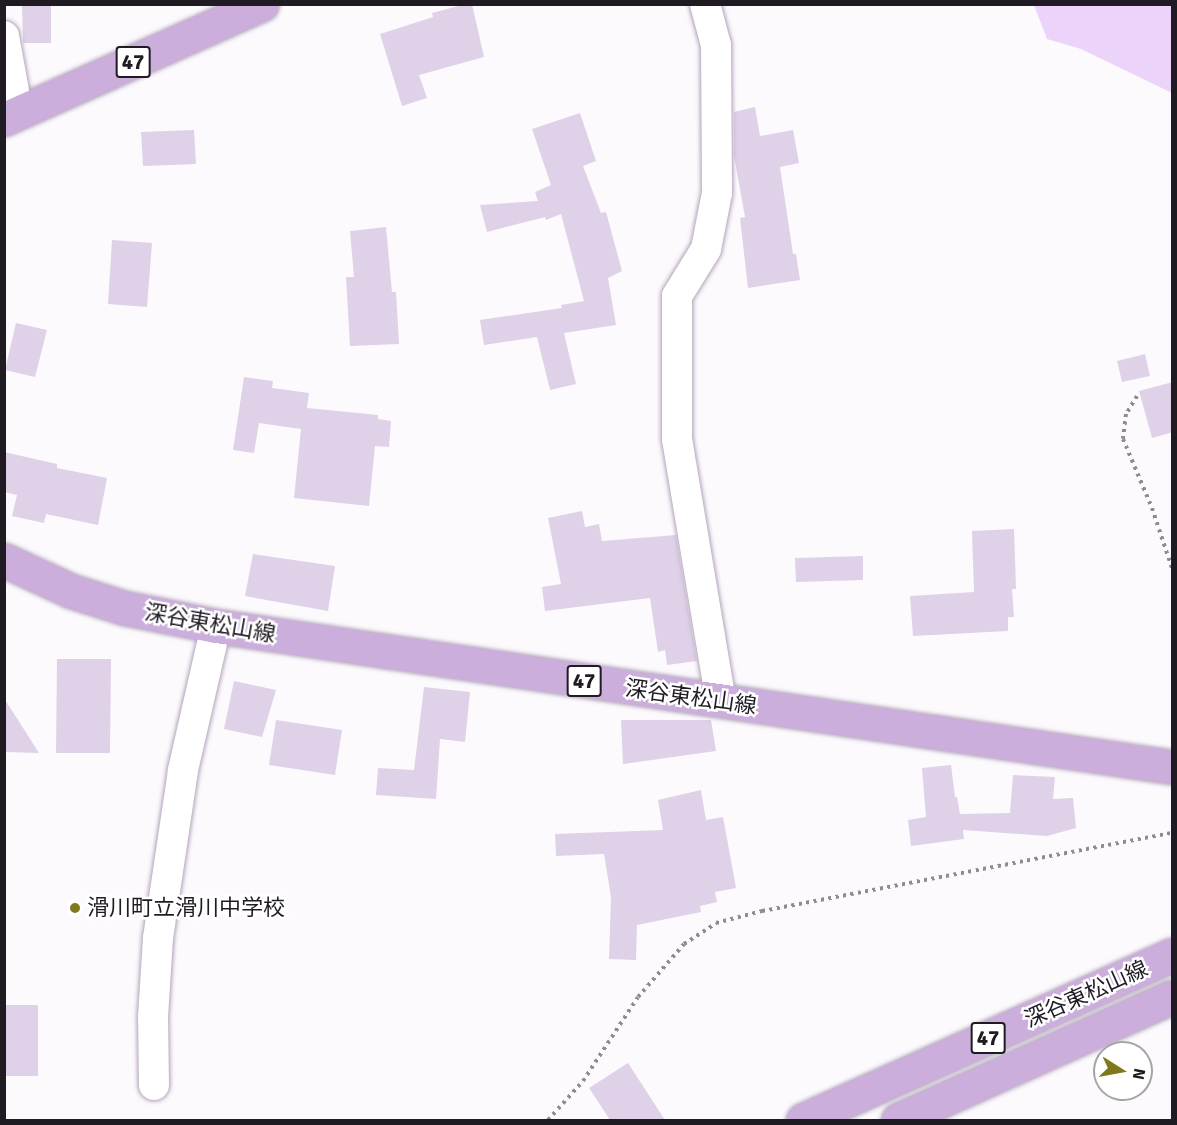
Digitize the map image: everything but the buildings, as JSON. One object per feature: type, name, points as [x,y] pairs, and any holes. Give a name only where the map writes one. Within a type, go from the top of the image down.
[{"type":"main road","name":"47","points":[[11,116],[262,4]]},
{"type":"main road","name":"深谷東松山線","points":[[4,560],[71,591],[114,605],[216,626],[1173,767]]},
{"type":"main road","name":"深谷東松山線","points":[[803,1120],[1173,955]]},
{"type":"main road","name":"深谷東松山線","points":[[898,1120],[1173,998]]},
{"type":"street","points":[[705,4],[716,45],[717,193],[706,249],[677,296],[677,439],[721,702]]},
{"type":"street","points":[[4,36],[11,116]]},
{"type":"street","points":[[154,1085],[153,1017],[158,938],[183,770],[216,626]]},
{"type":"path","points":[[1137,396],[1126,414],[1123,439],[1152,508],[1173,568]]},
{"type":"path","points":[[548,1120],[583,1081],[638,997],[676,952],[716,923],[762,911],[1173,833]]},
{"type":"shaded area","points":[[1034,5],[1172,5],[1172,93],[1081,49],[1047,39]]},
{"type":"place","name":"滑川町立滑川中学校","points":[[75,908]]}]
